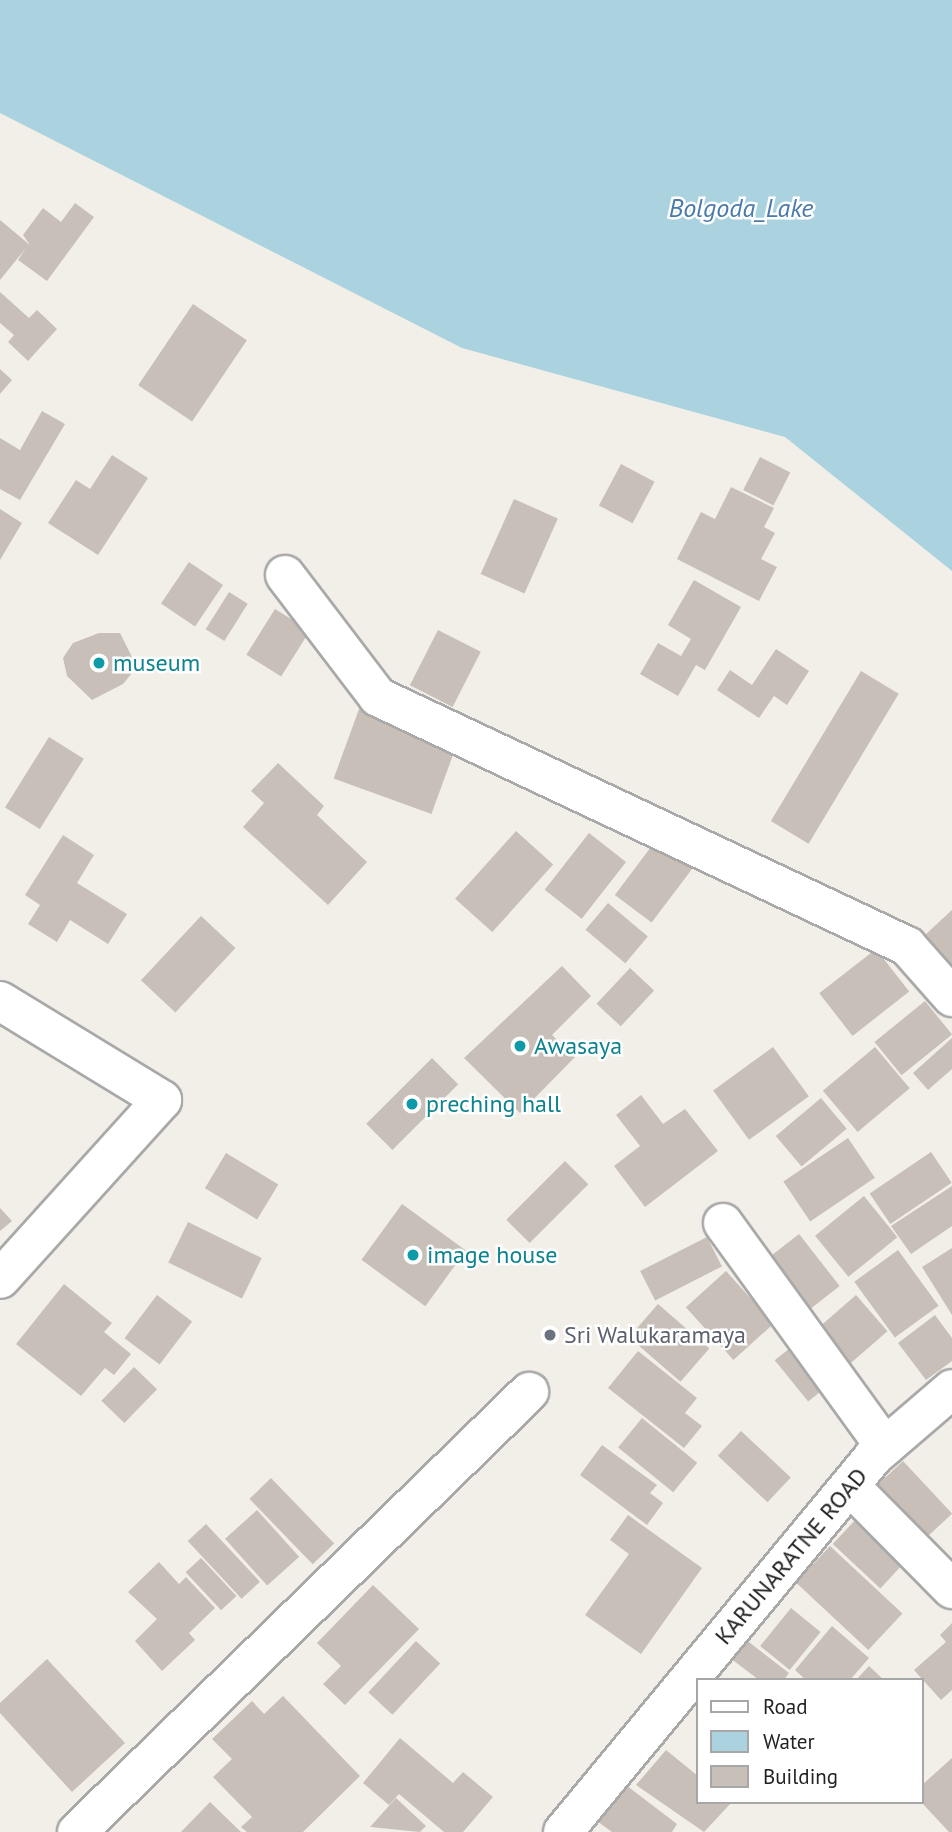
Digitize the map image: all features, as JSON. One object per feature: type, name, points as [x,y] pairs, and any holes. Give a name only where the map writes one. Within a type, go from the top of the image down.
[{"type":"street","points":[[285,575],[377,697],[730,858],[907,946],[952,997]]},
{"type":"street","points":[[0,1000],[162,1100],[0,1279]]},
{"type":"street","points":[[723,1223],[885,1447]]},
{"type":"street","name":"KARUNARATNE ROAD","points":[[563,1832],[850,1486],[885,1447],[952,1389]]},
{"type":"street","points":[[77,1832],[529,1392]]},
{"type":"street","points":[[850,1486],[952,1589]]},
{"type":"water","name":"Bolgoda_Lake","points":[[0,0],[952,0],[952,571],[785,437],[462,348],[0,113]]},
{"type":"building","points":[[75,203],[94,217],[47,281],[18,260],[26,248],[0,280],[0,220],[30,245],[23,235],[43,208],[61,222]]},
{"type":"building","points":[[0,292],[29,318],[37,310],[57,329],[28,361],[8,342],[14,335],[0,323]]},
{"type":"building","points":[[193,304],[247,340],[192,422],[138,385]]},
{"type":"building","points":[[0,369],[12,380],[0,394]]},
{"type":"building","points":[[42,411],[65,424],[20,500],[0,489],[0,438],[20,450]]},
{"type":"building","points":[[112,455],[148,478],[98,555],[48,523],[76,480],[90,489]]},
{"type":"building","points":[[760,457],[790,472],[773,505],[743,490]]},
{"type":"building","points":[[621,464],[655,482],[632,523],[599,505]]},
{"type":"building","points":[[731,487],[774,508],[764,527],[775,533],[761,559],[777,567],[759,601],[677,559],[701,512],[715,519]]},
{"type":"building","points":[[514,499],[558,519],[524,593],[481,574]]},
{"type":"building","points":[[0,509],[22,523],[0,560]]},
{"type":"building","points":[[189,562],[223,585],[195,626],[161,603]]},
{"type":"building","points":[[694,580],[741,607],[705,670],[696,665],[678,696],[640,674],[658,643],[681,656],[691,639],[668,625]]},
{"type":"building","points":[[229,592],[248,604],[224,641],[206,629]]},
{"type":"building","points":[[275,609],[310,631],[281,677],[246,655]]},
{"type":"building","points":[[438,630],[481,652],[453,707],[410,685]]},
{"type":"building","name":"museum","points":[[99,633],[120,633],[137,667],[123,684],[92,700],[67,676],[63,658],[73,643]]},
{"type":"building","points":[[776,649],[809,671],[787,705],[774,696],[759,718],[717,690],[730,670],[752,685]]},
{"type":"building","points":[[861,671],[899,694],[809,844],[771,821]]},
{"type":"building","points":[[359,709],[457,745],[431,814],[334,779]]},
{"type":"building","points":[[49,737],[84,759],[40,829],[5,807]]},
{"type":"building","points":[[278,763],[324,806],[317,815],[367,862],[328,905],[243,827],[264,803],[251,791]]},
{"type":"building","points":[[516,831],[553,864],[492,932],[455,899]]},
{"type":"building","points":[[589,833],[626,862],[582,919],[545,890]]},
{"type":"building","points":[[63,835],[94,855],[77,883],[127,914],[108,944],[70,920],[57,942],[28,924],[40,905],[25,895]]},
{"type":"building","points":[[657,839],[694,867],[652,923],[615,895]]},
{"type":"building","points":[[608,903],[648,936],[625,963],[586,930]]},
{"type":"building","points":[[952,910],[952,965],[925,935]]},
{"type":"building","points":[[201,916],[235,948],[175,1012],[141,980]]},
{"type":"building","points":[[876,949],[909,992],[853,1036],[819,993]]},
{"type":"building","name":"Awasaya","points":[[562,966],[591,996],[552,1035],[575,1057],[520,1113],[464,1058]]},
{"type":"building","points":[[630,968],[654,991],[621,1026],[597,1004]]},
{"type":"building","points":[[925,1001],[952,1034],[902,1075],[874,1042]]},
{"type":"building","points":[[952,1038],[952,1069],[928,1090],[913,1073]]},
{"type":"building","points":[[773,1047],[809,1096],[749,1140],[713,1090]]},
{"type":"building","points":[[875,1047],[910,1088],[858,1132],[823,1091]]},
{"type":"building","name":"preching hall","points":[[432,1058],[458,1084],[392,1150],[366,1124]]},
{"type":"building","points":[[641,1095],[663,1124],[685,1109],[718,1151],[645,1207],[614,1166],[640,1146],[616,1115]]},
{"type":"building","points":[[821,1098],[847,1129],[802,1167],[776,1136]]},
{"type":"building","points":[[848,1138],[875,1178],[810,1221],[783,1182]]},
{"type":"building","points":[[931,1152],[952,1183],[890,1224],[870,1193]]},
{"type":"building","points":[[226,1153],[278,1184],[257,1220],[205,1188]]},
{"type":"building","points":[[565,1161],[588,1184],[530,1243],[506,1220]]},
{"type":"building","points":[[952,1186],[952,1226],[911,1254],[891,1226]]},
{"type":"building","points":[[864,1196],[897,1237],[848,1277],[815,1236]]},
{"type":"building","name":"image house","points":[[402,1204],[466,1250],[425,1306],[361,1260]]},
{"type":"building","points":[[0,1208],[12,1221],[0,1231]]},
{"type":"building","points":[[188,1222],[262,1258],[242,1298],[168,1262]]},
{"type":"building","points":[[799,1234],[840,1286],[804,1314],[764,1262]]},
{"type":"building","points":[[707,1237],[722,1266],[655,1300],[640,1271]]},
{"type":"building","points":[[952,1248],[952,1315],[922,1267]]},
{"type":"building","points":[[898,1250],[939,1306],[895,1338],[854,1282]]},
{"type":"building","points":[[726,1271],[774,1324],[733,1360],[686,1307]]},
{"type":"building","points":[[64,1284],[112,1323],[104,1332],[131,1354],[114,1375],[105,1368],[81,1396],[16,1344]]},
{"type":"building","points":[[157,1295],[192,1321],[160,1365],[125,1338]]},
{"type":"building","points":[[856,1295],[887,1331],[851,1363],[819,1327]]},
{"type":"building","points":[[658,1304],[709,1349],[680,1382],[629,1337]]},
{"type":"building","points":[[935,1315],[952,1338],[952,1361],[926,1380],[898,1343]]},
{"type":"building","points":[[795,1344],[828,1385],[808,1402],[775,1360]]},
{"type":"building","points":[[638,1351],[697,1398],[685,1413],[702,1426],[684,1448],[608,1388]]},
{"type":"building","points":[[134,1367],[157,1389],[124,1423],[101,1401]]},
{"type":"building","points":[[642,1418],[697,1463],[673,1492],[618,1448]]},
{"type":"building","points":[[741,1431],[791,1477],[768,1502],[718,1456]]},
{"type":"building","points":[[602,1445],[657,1485],[650,1493],[663,1503],[647,1525],[580,1475]]},
{"type":"building","points":[[903,1461],[952,1514],[923,1541],[874,1488]]},
{"type":"building","points":[[271,1478],[334,1543],[313,1564],[249,1499]]},
{"type":"building","points":[[257,1510],[299,1557],[267,1586],[225,1539]]},
{"type":"building","points":[[628,1515],[702,1568],[641,1654],[585,1615],[629,1554],[610,1540]]},
{"type":"building","points":[[858,1517],[906,1561],[880,1588],[833,1544]]},
{"type":"building","points":[[206,1524],[260,1582],[242,1599],[188,1541]]},
{"type":"building","points":[[830,1546],[902,1614],[868,1650],[796,1583]]},
{"type":"building","points":[[201,1558],[236,1596],[221,1610],[186,1572]]},
{"type":"building","points":[[159,1562],[179,1584],[186,1577],[215,1608],[189,1633],[195,1640],[162,1671],[135,1641],[157,1619],[128,1592]]},
{"type":"building","points":[[373,1585],[419,1629],[345,1705],[323,1684],[341,1666],[317,1643]]},
{"type":"building","points":[[791,1608],[821,1632],[790,1670],[760,1646]]},
{"type":"building","points":[[952,1623],[952,1690],[941,1700],[914,1670],[946,1642],[940,1635]]},
{"type":"building","points":[[832,1626],[869,1658],[852,1678],[804,1678],[795,1670]]},
{"type":"building","points":[[745,1639],[789,1673],[785,1678],[756,1678],[730,1658]]},
{"type":"building","points":[[416,1641],[440,1664],[392,1715],[368,1692]]},
{"type":"building","points":[[47,1659],[125,1743],[72,1792],[0,1713],[0,1703]]},
{"type":"building","points":[[869,1666],[882,1678],[858,1678]]},
{"type":"building","points":[[283,1696],[360,1776],[303,1832],[247,1832],[241,1827],[252,1817],[213,1777],[232,1759],[212,1739],[252,1701],[264,1714]]},
{"type":"building","points":[[400,1738],[453,1783],[463,1772],[493,1797],[463,1832],[444,1832],[399,1794],[389,1805],[363,1783]]},
{"type":"building","points":[[666,1750],[696,1774],[696,1804],[730,1804],[704,1832],[636,1785]]},
{"type":"building","points":[[952,1758],[952,1832],[923,1804],[924,1783]]},
{"type":"building","points":[[618,1779],[677,1824],[672,1832],[612,1832],[590,1816]]},
{"type":"building","points":[[396,1798],[426,1826],[420,1832],[370,1827]]},
{"type":"building","points":[[210,1802],[241,1832],[181,1832]]},
{"type":"place","name":"museum","points":[[99,663]]},
{"type":"place","name":"Awasaya","points":[[520,1046]]},
{"type":"place","name":"preching hall","points":[[412,1104]]},
{"type":"place","name":"image house","points":[[413,1255]]},
{"type":"place","name":"Sri Walukaramaya","points":[[550,1335]]}]
